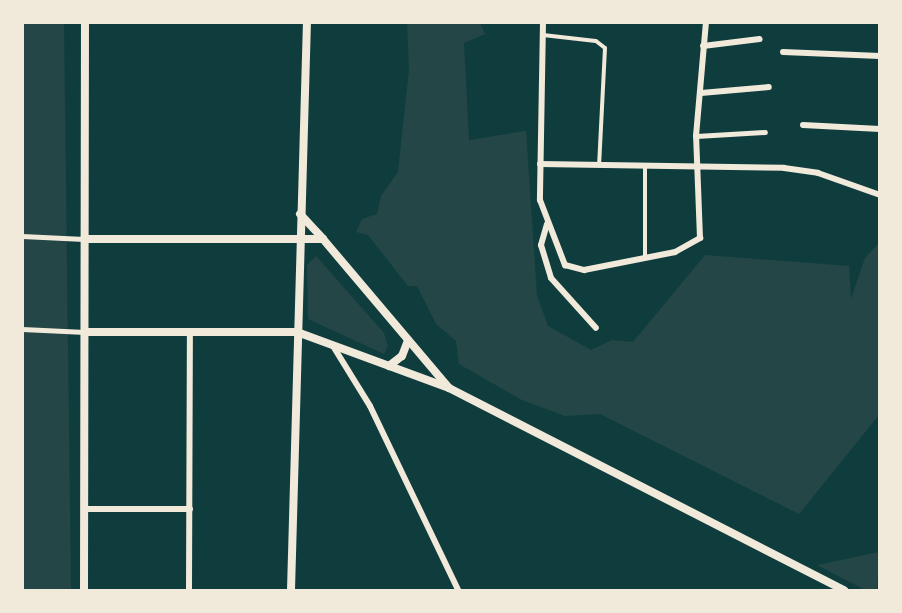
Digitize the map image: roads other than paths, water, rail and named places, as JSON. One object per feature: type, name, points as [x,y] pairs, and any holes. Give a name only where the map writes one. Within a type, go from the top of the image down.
[{"type":"street","points":[[84,591],[86,22]]},
{"type":"street","points":[[291,591],[299,238],[307,22]]},
{"type":"street","points":[[543,22],[540,164],[547,224],[565,265],[584,270],[645,258],[694,245],[701,231],[696,136],[706,22]]},
{"type":"street","points":[[703,46],[760,39]]},
{"type":"street","points":[[783,52],[879,56]]},
{"type":"street","points":[[701,93],[769,87]]},
{"type":"street","points":[[804,125],[879,129]]},
{"type":"street","points":[[696,136],[765,132]]},
{"type":"street","points":[[540,164],[807,171],[879,195]]},
{"type":"street","points":[[300,214],[449,388]]},
{"type":"street","points":[[547,224],[541,245],[551,278],[596,328]]},
{"type":"street","points":[[22,236],[84,239],[323,239]]},
{"type":"street","points":[[22,329],[85,332],[297,332],[449,388],[844,591]]},
{"type":"street","points":[[189,591],[190,332]]},
{"type":"street","points":[[388,366],[402,356],[408,340]]},
{"type":"street","points":[[332,344],[370,406],[458,591]]},
{"type":"street","points":[[84,509],[190,509]]},
{"type":"lane","points":[[543,35],[596,41],[604,48],[599,167]]},
{"type":"lane","points":[[645,166],[645,258]]}]
